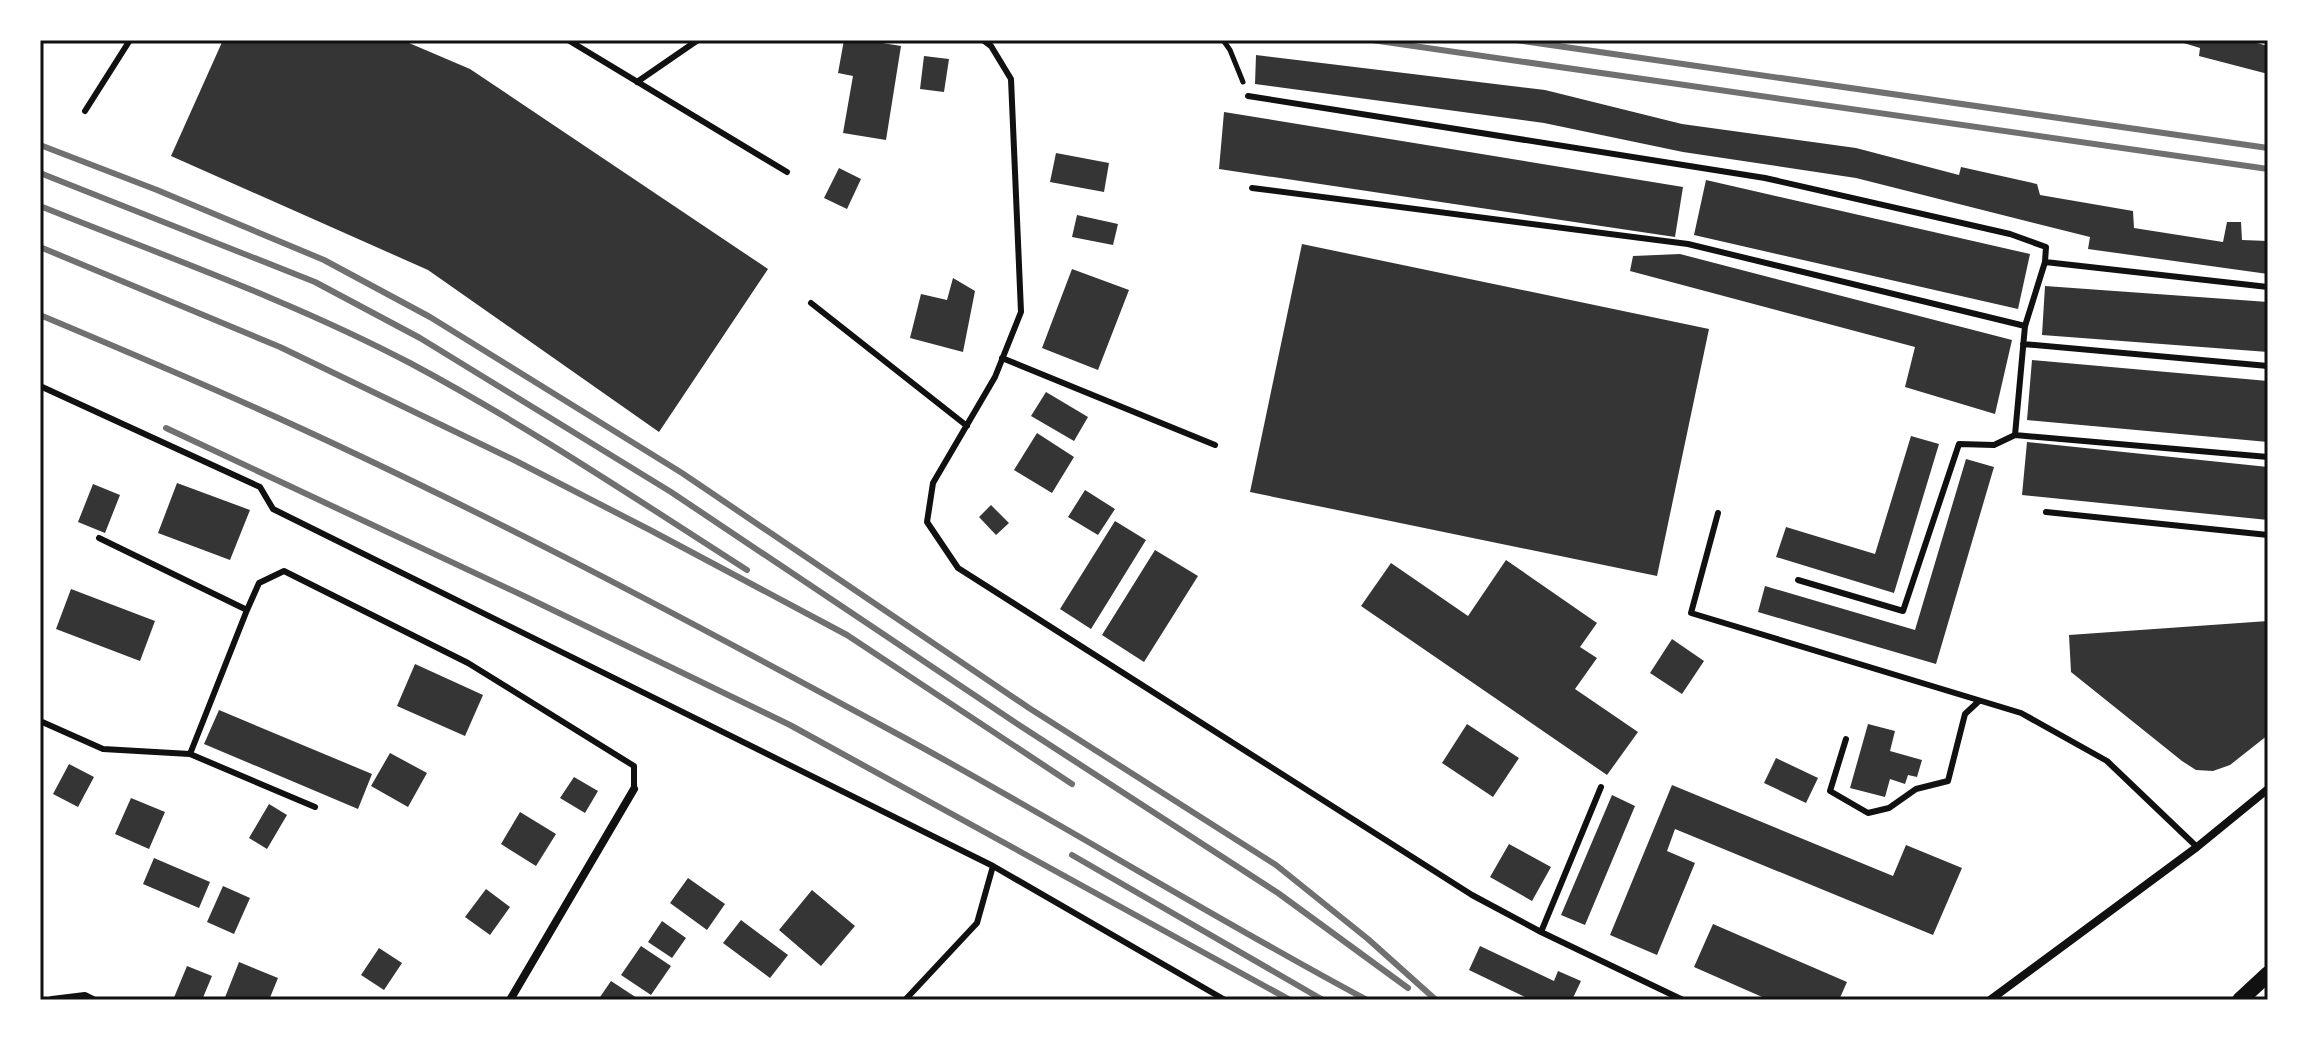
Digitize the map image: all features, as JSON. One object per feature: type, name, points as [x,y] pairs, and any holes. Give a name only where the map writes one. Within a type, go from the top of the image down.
[{"type":"main road","points":[[2240,1000],[2268,974]]},
{"type":"street","points":[[510,1000],[634,789]]},
{"type":"street","points":[[1990,1000],[2197,847],[2268,789]]},
{"type":"street","points":[[52,1000],[85,996],[93,1000]]},
{"type":"lane","points":[[85,111],[130,40]]},
{"type":"lane","points":[[568,40],[787,172]]},
{"type":"lane","points":[[637,82],[698,40]]},
{"type":"lane","points":[[983,40],[991,46],[1011,79],[1021,312],[995,377],[933,483],[927,522],[958,568],[1472,895],[1683,1000]]},
{"type":"lane","points":[[1248,96],[1765,178],[2010,234],[2046,247],[2045,262],[2025,326],[2015,435]]},
{"type":"lane","points":[[1252,188],[1688,244],[2025,326]]},
{"type":"lane","points":[[2045,262],[2268,287]]},
{"type":"lane","points":[[811,303],[967,426]]},
{"type":"lane","points":[[2023,344],[2268,366]]},
{"type":"lane","points":[[1002,358],[1215,445]]},
{"type":"lane","points":[[40,386],[260,487],[273,509],[993,866],[1225,1000]]},
{"type":"lane","points":[[1798,580],[1903,611],[1959,444],[1994,445],[2015,435],[2268,457]]},
{"type":"lane","points":[[2046,512],[2268,535]]},
{"type":"lane","points":[[1718,513],[1691,613],[2021,713],[2107,761],[2197,847]]},
{"type":"lane","points":[[99,538],[247,610]]},
{"type":"lane","points":[[190,754],[259,583],[284,571],[468,663],[634,766],[634,789]]},
{"type":"lane","points":[[1846,739],[1830,791],[1868,813],[1889,808],[1916,789],[1948,781],[1965,714],[1979,701]]},
{"type":"lane","points":[[40,721],[103,749],[190,754],[315,807]]},
{"type":"lane","points":[[1541,932],[1601,787]]},
{"type":"lane","points":[[905,1000],[977,923],[993,866]]},
{"type":"path","points":[[1223,40],[1248,96]]},
{"type":"building","points":[[223,40],[402,40],[470,69],[768,269],[659,432],[428,270],[171,156]]},
{"type":"building","points":[[844,40],[901,46],[886,140],[843,133],[853,76],[838,73]]},
{"type":"building","points":[[2174,40],[2246,40],[2268,46],[2268,74],[2199,56],[2200,48]]},
{"type":"building","points":[[1256,55],[1545,90],[1682,124],[1856,148],[1959,175],[1961,167],[2037,184],[2040,195],[2133,211],[2134,228],[2223,242],[2227,222],[2241,222],[2242,240],[2268,241],[2268,274],[2088,249],[2090,237],[1856,178],[1683,152],[1544,123],[1255,84]]},
{"type":"building","points":[[924,56],[949,59],[944,92],[920,89]]},
{"type":"building","points":[[1224,112],[1683,187],[1675,237],[1219,169]]},
{"type":"building","points":[[1056,153],[1109,163],[1104,192],[1050,182]]},
{"type":"building","points":[[839,168],[861,179],[847,209],[824,198]]},
{"type":"building","points":[[1706,180],[2030,254],[2018,309],[1694,235]]},
{"type":"building","points":[[1077,215],[1118,224],[1113,245],[1072,237]]},
{"type":"building","points":[[1302,244],[1709,329],[1657,576],[1250,492]]},
{"type":"building","points":[[1680,254],[2012,340],[1995,414],[1905,387],[1915,347],[1630,271],[1633,256]]},
{"type":"building","points":[[1072,269],[1129,290],[1098,370],[1042,348]]},
{"type":"building","points":[[953,278],[975,291],[963,352],[910,338],[921,294],[947,300]]},
{"type":"building","points":[[2045,286],[2268,302],[2268,352],[2042,335]]},
{"type":"building","points":[[2032,360],[2268,381],[2268,442],[2027,420]]},
{"type":"building","points":[[1046,392],[1088,417],[1074,441],[1031,416]]},
{"type":"building","points":[[1037,433],[1074,457],[1052,493],[1014,470]]},
{"type":"building","points":[[1911,436],[1939,444],[1894,593],[1776,557],[1786,527],[1875,554]]},
{"type":"building","points":[[2027,442],[2268,467],[2268,520],[2022,495]]},
{"type":"building","points":[[1966,459],[1994,467],[1936,664],[1758,612],[1765,586],[1915,630]]},
{"type":"building","points":[[177,483],[250,510],[230,560],[158,533]]},
{"type":"building","points":[[93,484],[120,495],[105,533],[78,522]]},
{"type":"building","points":[[1085,490],[1115,509],[1098,535],[1068,517]]},
{"type":"building","points":[[991,505],[1009,523],[996,535],[979,517]]},
{"type":"building","points":[[1115,521],[1146,540],[1091,629],[1060,609]]},
{"type":"building","points":[[1155,550],[1198,576],[1144,662],[1102,635]]},
{"type":"building","points":[[1506,560],[1597,623],[1580,647],[1597,658],[1575,689],[1638,732],[1607,775],[1361,606],[1391,563],[1468,616]]},
{"type":"building","points":[[71,589],[155,621],[140,661],[56,629]]},
{"type":"building","points":[[2268,621],[2268,735],[2230,765],[2213,771],[2196,770],[2182,761],[2071,672],[2069,635]]},
{"type":"building","points":[[1672,639],[1704,661],[1682,694],[1650,673]]},
{"type":"building","points":[[415,664],[483,695],[465,736],[397,706]]},
{"type":"building","points":[[219,710],[372,774],[358,809],[204,744]]},
{"type":"building","points":[[1467,724],[1519,758],[1493,797],[1442,763]]},
{"type":"building","points":[[1868,724],[1895,731],[1890,751],[1922,760],[1917,777],[1908,775],[1905,784],[1890,779],[1885,797],[1850,788]]},
{"type":"building","points":[[390,753],[427,773],[408,807],[371,786]]},
{"type":"building","points":[[1776,758],[1818,778],[1806,803],[1764,783]]},
{"type":"building","points":[[69,764],[94,777],[78,807],[53,794]]},
{"type":"building","points":[[574,777],[598,791],[585,813],[560,798]]},
{"type":"building","points":[[1672,785],[1893,876],[1906,845],[1962,868],[1933,935],[1675,829],[1667,851],[1695,863],[1657,955],[1610,935]]},
{"type":"building","points":[[1612,795],[1635,806],[1585,925],[1561,915]]},
{"type":"building","points":[[131,798],[165,812],[149,849],[115,834]]},
{"type":"building","points":[[269,804],[287,815],[267,849],[249,838]]},
{"type":"building","points":[[520,812],[556,834],[536,866],[501,844]]},
{"type":"building","points":[[1509,844],[1551,867],[1532,901],[1490,877]]},
{"type":"building","points":[[154,858],[210,882],[199,908],[143,884]]},
{"type":"building","points":[[688,878],[725,904],[707,930],[670,903]]},
{"type":"building","points":[[223,886],[250,898],[234,934],[207,922]]},
{"type":"building","points":[[486,889],[510,907],[490,935],[465,917]]},
{"type":"building","points":[[812,890],[855,926],[821,966],[779,930]]},
{"type":"building","points":[[741,920],[788,955],[770,978],[723,943]]},
{"type":"building","points":[[662,921],[686,938],[672,958],[648,942]]},
{"type":"building","points":[[1713,924],[1847,982],[1839,1000],[1769,1000],[1694,967]]},
{"type":"building","points":[[641,946],[671,966],[651,995],[621,975]]},
{"type":"building","points":[[1480,946],[1554,981],[1558,971],[1581,981],[1572,1000],[1531,1000],[1469,970]]},
{"type":"building","points":[[379,948],[402,963],[384,990],[361,975]]},
{"type":"building","points":[[239,962],[278,978],[269,1000],[224,1000]]},
{"type":"building","points":[[187,966],[212,976],[202,1000],[173,1000]]},
{"type":"building","points":[[611,981],[640,1000],[598,1000]]},
{"type":"railway","points":[[1372,40],[2268,169]]},
{"type":"railway","points":[[1516,40],[2268,148]]},
{"type":"railway","points":[[40,145],[324,260],[430,317],[682,473],[1029,708],[1276,865],[1368,939],[1436,1000]]},
{"type":"railway","points":[[40,173],[315,282],[420,338],[671,492],[1019,725],[1278,893],[1408,988]]},
{"type":"railway","points":[[40,206],[274,299],[410,363],[538,437],[747,570]]},
{"type":"railway","points":[[40,247],[280,347],[514,460],[650,530],[847,635],[1072,784]]},
{"type":"railway","points":[[40,315],[331,442],[578,564],[903,737],[1367,1000]]},
{"type":"railway","points":[[166,428],[790,725],[1290,1000]]},
{"type":"railway","points":[[1072,855],[1323,1000]]}]
